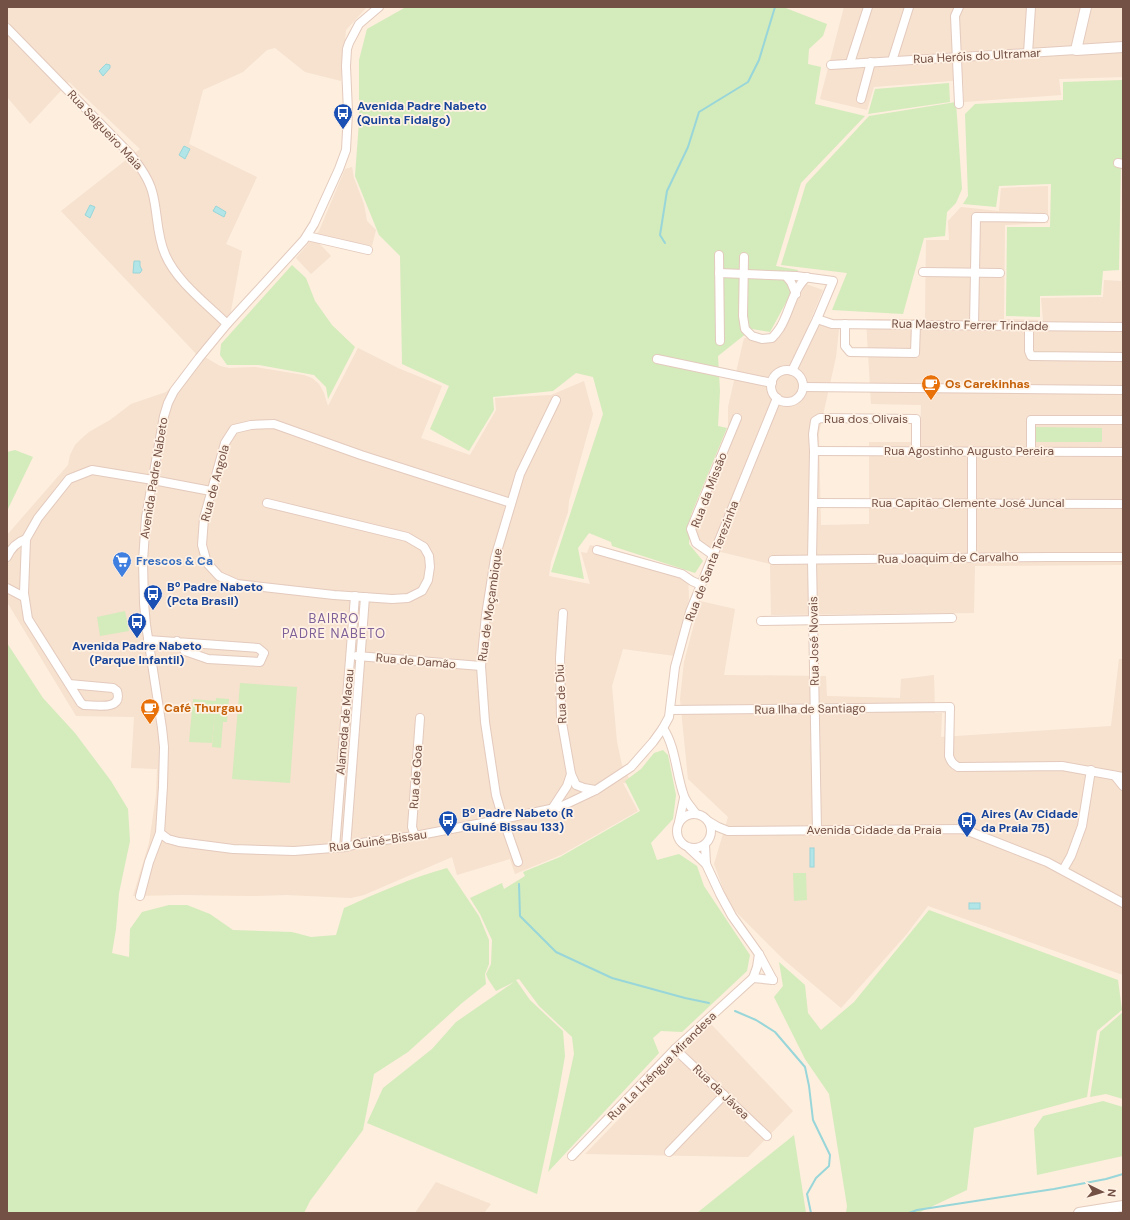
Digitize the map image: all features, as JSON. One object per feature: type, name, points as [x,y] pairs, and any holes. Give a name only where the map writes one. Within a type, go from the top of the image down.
[{"type":"street","name":"Avenida Padre Nabeto","points":[[140,896],[149,862],[160,833],[164,768],[162,728],[148,640],[144,603],[143,561],[146,518],[164,416],[168,403],[180,382],[228,324],[307,236],[314,224],[346,150],[348,112],[346,66],[349,43],[359,24],[379,7]]},
{"type":"street","points":[[850,63],[868,7]]},
{"type":"street","points":[[892,60],[909,7]]},
{"type":"street","points":[[959,7],[955,16],[959,104]]},
{"type":"street","points":[[1028,53],[1031,7]]},
{"type":"street","points":[[1076,50],[1086,7]]},
{"type":"street","name":"Rua Salgueiro Maia","points":[[7,28],[138,163],[152,190],[162,245],[168,261],[182,280],[228,324]]},
{"type":"street","name":"Rua Heróis do Ultramar","points":[[830,64],[1123,47]]},
{"type":"street","points":[[861,99],[871,62]]},
{"type":"street","points":[[974,325],[976,217],[1044,218]]},
{"type":"street","points":[[307,236],[368,250]]},
{"type":"street","points":[[719,255],[720,342]]},
{"type":"street","points":[[744,257],[743,316],[745,329],[752,336],[762,339],[772,338],[780,327],[802,282],[807,277]]},
{"type":"street","points":[[923,272],[1000,273]]},
{"type":"street","points":[[719,273],[807,277],[833,281],[792,371]]},
{"type":"street","points":[[786,276],[791,282],[796,294]]},
{"type":"street","name":"Rua Maestro Ferrer Trindade","points":[[817,319],[832,324],[1123,326]]},
{"type":"street","points":[[845,324],[845,346],[850,352],[915,353],[916,324]]},
{"type":"street","points":[[1029,326],[1029,351],[1031,356],[1123,357]]},
{"type":"street","points":[[657,358],[772,384]]},
{"type":"street","points":[[786,370],[792,371],[798,374],[801,379],[803,387],[800,396],[789,402],[782,401],[773,393],[772,384],[775,376],[780,372],[786,370]]},
{"type":"street","points":[[803,387],[1123,390]]},
{"type":"street","name":"Rua de Santa Terezinha","points":[[663,728],[669,717],[675,667],[690,612],[777,398]]},
{"type":"street","name":"Rua de Moçambique","points":[[518,862],[496,795],[485,722],[481,666],[486,615],[495,558],[520,474],[556,400]]},
{"type":"street","name":"Rua da Missão","points":[[713,555],[696,543],[692,529],[737,418]]},
{"type":"street","name":"Rua dos Olivais","points":[[814,451],[813,434],[815,421],[820,418],[916,419],[916,451]]},
{"type":"street","points":[[1031,451],[1031,420],[1123,420]]},
{"type":"street","name":"Rua de Angola","points":[[267,503],[407,537],[424,547],[429,556],[430,567],[428,580],[422,591],[408,598],[392,599],[334,595],[237,584],[219,576],[207,562],[202,544],[204,518],[225,443],[234,429],[251,424],[274,424],[362,455],[511,503]]},
{"type":"street","name":"Rua Agostinho Augusto Pereira","points":[[814,451],[1123,452]]},
{"type":"street","name":"Rua José Novais","points":[[814,451],[812,560],[817,830]]},
{"type":"street","points":[[972,451],[972,558]]},
{"type":"street","points":[[69,684],[113,688],[117,691],[118,698],[115,704],[110,706],[84,705],[80,702],[28,619],[24,597],[26,539],[38,518],[69,478],[92,470],[211,491]]},
{"type":"street","name":"Rua Capitão Clemente José Juncal","points":[[814,502],[1123,504]]},
{"type":"street","points":[[7,557],[10,550],[19,541],[26,539]]},
{"type":"street","points":[[596,550],[682,574],[701,585]]},
{"type":"street","name":"Rua Joaquim de Carvalho","points":[[773,560],[1123,557]]},
{"type":"street","points":[[7,588],[24,597]]},
{"type":"street","name":"Alameda de Macau","points":[[335,848],[356,596]]},
{"type":"street","name":"Alameda de Macau","points":[[346,847],[365,597]]},
{"type":"street","name":"Rua de Diu","points":[[563,613],[560,658],[561,717],[571,774]]},
{"type":"street","points":[[761,621],[952,618]]},
{"type":"street","points":[[148,640],[177,641],[258,648],[264,653],[260,662],[208,659],[185,651],[177,641]]},
{"type":"street","name":"Rua de Damão","points":[[350,655],[481,666]]},
{"type":"street","name":"Rua Ilha de Santiago","points":[[670,710],[950,706],[949,756],[954,765],[958,767],[1062,766],[1091,770]]},
{"type":"street","name":"Rua de Goa","points":[[415,836],[412,827],[420,718]]},
{"type":"street","points":[[663,728],[668,734],[671,742],[676,770],[684,798],[696,814]]},
{"type":"street","name":"Rua Guiné-Bissau","points":[[160,833],[168,839],[233,849],[294,851],[346,847],[361,843],[415,836],[552,809],[560,807],[596,790],[631,767],[663,728]]},
{"type":"street","points":[[1063,870],[1073,850],[1082,826],[1091,770],[1119,777],[1123,786]]},
{"type":"street","points":[[571,774],[576,785],[596,790]]},
{"type":"street","points":[[552,809],[567,786],[571,774]]},
{"type":"street","points":[[684,798],[677,829],[677,836],[685,847],[689,848],[706,864],[732,916],[759,954],[773,980],[753,978],[758,967],[759,954]]},
{"type":"street","points":[[679,822],[683,817],[689,814],[696,814],[703,816],[708,820],[711,827],[712,834],[705,845],[699,848],[689,848]]},
{"type":"street","name":"Avenida Cidade da Praia","points":[[708,820],[718,827],[728,831]]},
{"type":"street","name":"Avenida Cidade da Praia","points":[[710,838],[728,831],[960,829],[1047,862],[1123,903]]},
{"type":"street","points":[[705,845],[706,864]]},
{"type":"street","name":"Rua La Lhéngua Mirandesa","points":[[572,1156],[675,1049],[753,978]]},
{"type":"street","name":"Rua da Jávea","points":[[675,1049],[766,1136]]},
{"type":"street","points":[[669,1152],[724,1095]]},
{"type":"street","points":[[1079,1213],[1123,1206]]},
{"type":"shaded area","points":[[7,7],[367,7],[346,30],[341,81],[305,72],[275,48],[267,50],[243,72],[203,90],[189,144],[257,177],[226,244],[242,251],[228,327],[201,359],[61,211],[140,149],[69,82],[30,124],[7,97]]},
{"type":"shaded area","points":[[844,7],[1123,7],[1123,77],[1059,79],[1061,95],[964,102],[963,80],[874,87],[867,110],[820,99]]},
{"type":"shaded area","points":[[352,167],[354,178],[364,204],[367,221],[376,230],[372,246],[322,236],[318,242],[331,256],[311,274],[296,258],[319,231],[345,169]]},
{"type":"shaded area","points":[[1122,170],[1123,565],[975,566],[974,613],[771,615],[770,564],[692,545],[693,514],[728,428],[728,407],[744,338],[777,339],[806,284],[823,290],[810,321],[839,329],[836,357],[819,433],[821,525],[869,524],[869,442],[920,442],[921,405],[871,404],[866,319],[925,319],[926,240],[949,240],[948,221],[961,207],[999,211],[1001,188],[1048,186],[1048,223],[1005,225],[1004,319],[1043,320],[1041,298],[1103,297],[1104,280],[1121,281]]},
{"type":"shaded area","points":[[358,348],[398,368],[442,386],[421,438],[470,455],[496,410],[495,398],[551,395],[584,381],[593,414],[569,501],[568,512],[551,562],[549,576],[590,584],[581,552],[587,553],[590,545],[664,564],[688,574],[689,599],[675,656],[623,649],[612,686],[617,742],[622,765],[632,784],[623,783],[638,811],[561,855],[515,874],[510,859],[457,875],[452,857],[364,895],[351,898],[287,895],[133,896],[149,843],[156,795],[157,769],[131,768],[134,717],[76,716],[7,602],[7,535],[68,465],[70,455],[75,445],[81,439],[131,404],[166,392],[205,357],[220,366],[229,368],[255,367],[304,375],[312,378],[319,384],[324,393],[328,406]]},
{"type":"shaded area","points":[[700,601],[735,609],[724,675],[826,676],[827,696],[900,698],[901,679],[934,675],[935,713],[942,713],[941,737],[1111,726],[1119,659],[1123,659],[1123,975],[928,906],[906,935],[841,1008],[783,959],[729,905],[714,864],[728,817],[688,779],[680,699],[684,662]]},
{"type":"shaded area","points":[[711,1024],[793,1111],[748,1157],[585,1154]]},
{"type":"shaded area","points":[[436,1182],[491,1204],[484,1213],[415,1213]]},
{"type":"green space","points":[[406,7],[783,7],[827,24],[823,36],[809,49],[808,64],[821,67],[815,104],[865,116],[801,183],[776,266],[798,270],[789,297],[770,332],[752,329],[718,356],[720,391],[718,426],[727,428],[691,515],[689,544],[703,561],[695,573],[612,546],[611,542],[589,533],[578,548],[584,579],[551,572],[603,414],[593,377],[576,373],[553,391],[493,397],[494,410],[469,451],[430,429],[449,386],[402,364],[400,256],[379,235],[355,176],[359,122],[359,60],[367,29]]},
{"type":"green space","points":[[1123,80],[1123,159],[1121,160],[1119,270],[1103,271],[1101,295],[1040,296],[1040,317],[1006,316],[1007,227],[1050,227],[1051,184],[999,186],[996,207],[963,204],[968,196],[965,114],[975,104],[1063,100],[1063,82]]},
{"type":"green space","points":[[949,83],[950,102],[868,114],[875,89]]},
{"type":"green space","points":[[956,102],[962,189],[956,203],[947,212],[945,236],[924,238],[903,314],[832,310],[847,273],[781,265],[806,184],[869,116]]},
{"type":"green space","points":[[292,265],[306,278],[315,301],[332,325],[355,347],[328,399],[326,387],[314,375],[259,365],[227,365],[220,355],[221,344]]},
{"type":"green space","points":[[1036,427],[1102,428],[1102,442],[1036,442]]},
{"type":"green space","points":[[15,450],[33,457],[7,511],[7,452]]},
{"type":"green space","points":[[125,611],[129,631],[100,636],[97,617]]},
{"type":"green space","points":[[7,643],[43,698],[75,733],[111,781],[128,809],[130,841],[119,893],[112,953],[129,957],[130,929],[142,912],[169,905],[187,905],[210,914],[233,930],[292,932],[311,937],[336,935],[344,908],[407,881],[447,868],[479,916],[489,940],[489,964],[485,974],[486,984],[462,1003],[408,1052],[374,1074],[363,1130],[310,1201],[304,1213],[7,1213]]},
{"type":"green space","points":[[240,683],[297,687],[290,783],[232,779]]},
{"type":"green space","points":[[216,698],[229,699],[227,722],[223,722],[221,748],[212,747]]},
{"type":"green space","points":[[193,699],[216,701],[212,743],[189,742]]},
{"type":"green space","points":[[663,750],[668,755],[676,795],[673,819],[651,843],[657,860],[679,854],[697,866],[704,886],[750,955],[747,971],[682,1032],[661,1031],[653,1038],[659,1053],[548,1172],[574,1054],[572,1037],[539,1006],[519,979],[516,980],[530,1000],[563,1031],[565,1056],[537,1194],[367,1123],[383,1088],[432,1049],[456,1022],[514,982],[496,991],[488,979],[486,974],[491,964],[492,940],[480,914],[470,898],[502,883],[504,889],[525,876],[523,872],[560,857],[640,811],[625,781],[641,769],[654,753]]},
{"type":"green space","points":[[793,873],[806,873],[807,900],[794,901]]},
{"type":"green space","points":[[929,910],[1118,980],[1122,1010],[1097,1031],[1087,1097],[974,1128],[967,1190],[918,1213],[846,1213],[847,1206],[829,1094],[805,1059],[774,997],[783,986],[779,962],[805,985],[808,1013],[821,1030],[854,1002]]},
{"type":"green space","points":[[1123,1012],[1123,1099],[1106,1094],[1090,1097],[1100,1032]]},
{"type":"green space","points":[[1103,1101],[1123,1107],[1123,1156],[1037,1175],[1034,1129],[1043,1116]]},
{"type":"green space","points":[[794,1135],[806,1213],[697,1213]]},
{"type":"water","points":[[106,64],[110,65],[110,68],[103,76],[99,71]]},
{"type":"water","points":[[184,146],[190,149],[185,159],[179,155]]},
{"type":"water","points":[[90,205],[95,207],[90,218],[85,215]]},
{"type":"water","points":[[216,206],[226,212],[224,217],[213,211]]},
{"type":"water","points":[[134,261],[140,261],[142,270],[140,273],[133,273]]},
{"type":"water","points":[[810,848],[814,848],[814,867],[810,867]]},
{"type":"water","points":[[969,903],[980,903],[980,909],[969,909]]},
{"type":"waterway","points":[[665,243],[660,235],[667,191],[688,147],[699,112],[748,82],[759,60],[775,7]]},
{"type":"waterway","points":[[519,884],[520,916],[556,952],[612,978],[709,1003]]},
{"type":"waterway","points":[[735,1011],[756,1020],[775,1032],[805,1067],[813,1120],[830,1155],[829,1166],[816,1178],[807,1194],[811,1213]]},
{"type":"waterway","points":[[909,1213],[917,1210],[1054,1189],[1106,1179],[1123,1174]]},
{"type":"place","name":"Avenida Padre Nabeto (Quinta Fidalgo)","points":[[343,130]]},
{"type":"place","name":"Os Carekinhas","points":[[931,401]]},
{"type":"place","name":"Frescos & Ca","points":[[122,578]]},
{"type":"place","name":"Bº Padre Nabeto (Pcta Brasil)","points":[[153,611]]},
{"type":"place","name":"Avenida Padre Nabeto (Parque Infantil)","points":[[137,639]]},
{"type":"place","name":"Café Thurgau","points":[[150,725]]},
{"type":"place","name":"Bº Padre Nabeto (R Guiné Bissau 133)","points":[[448,837]]},
{"type":"place","name":"Aires (Av Cidade da Praia 75)","points":[[967,838]]},
{"type":"district","name":"BAIRRO PADRE NABETO","points":[[334,626]]}]
